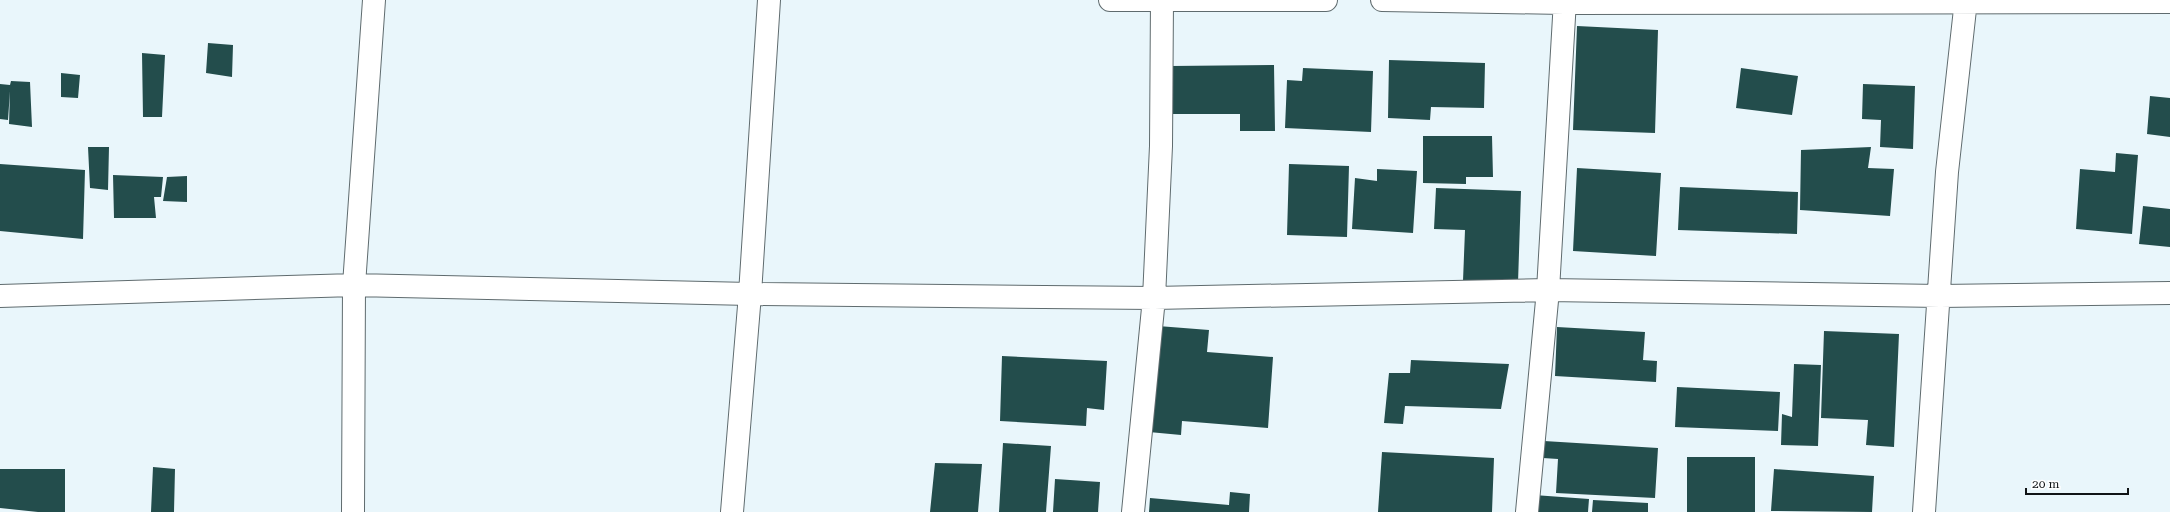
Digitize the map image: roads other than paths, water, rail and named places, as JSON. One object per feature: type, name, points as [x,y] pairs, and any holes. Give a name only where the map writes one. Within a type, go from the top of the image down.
[{"type":"street","points":[[353,512],[354,285],[374,0]]},
{"type":"street","points":[[732,512],[750,294],[769,0]]},
{"type":"street","points":[[1110,0],[1326,0]]},
{"type":"street","points":[[1382,0],[1565,2],[2170,2]]},
{"type":"street","points":[[1133,512],[1154,298],[1161,146],[1162,1]]},
{"type":"street","points":[[1924,512],[1940,296],[1947,172],[1966,1]]},
{"type":"street","points":[[1527,512],[1548,290],[1565,2]]},
{"type":"street","points":[[0,296],[354,285],[750,294],[1154,298],[1548,290],[1940,296],[2170,294]]}]
